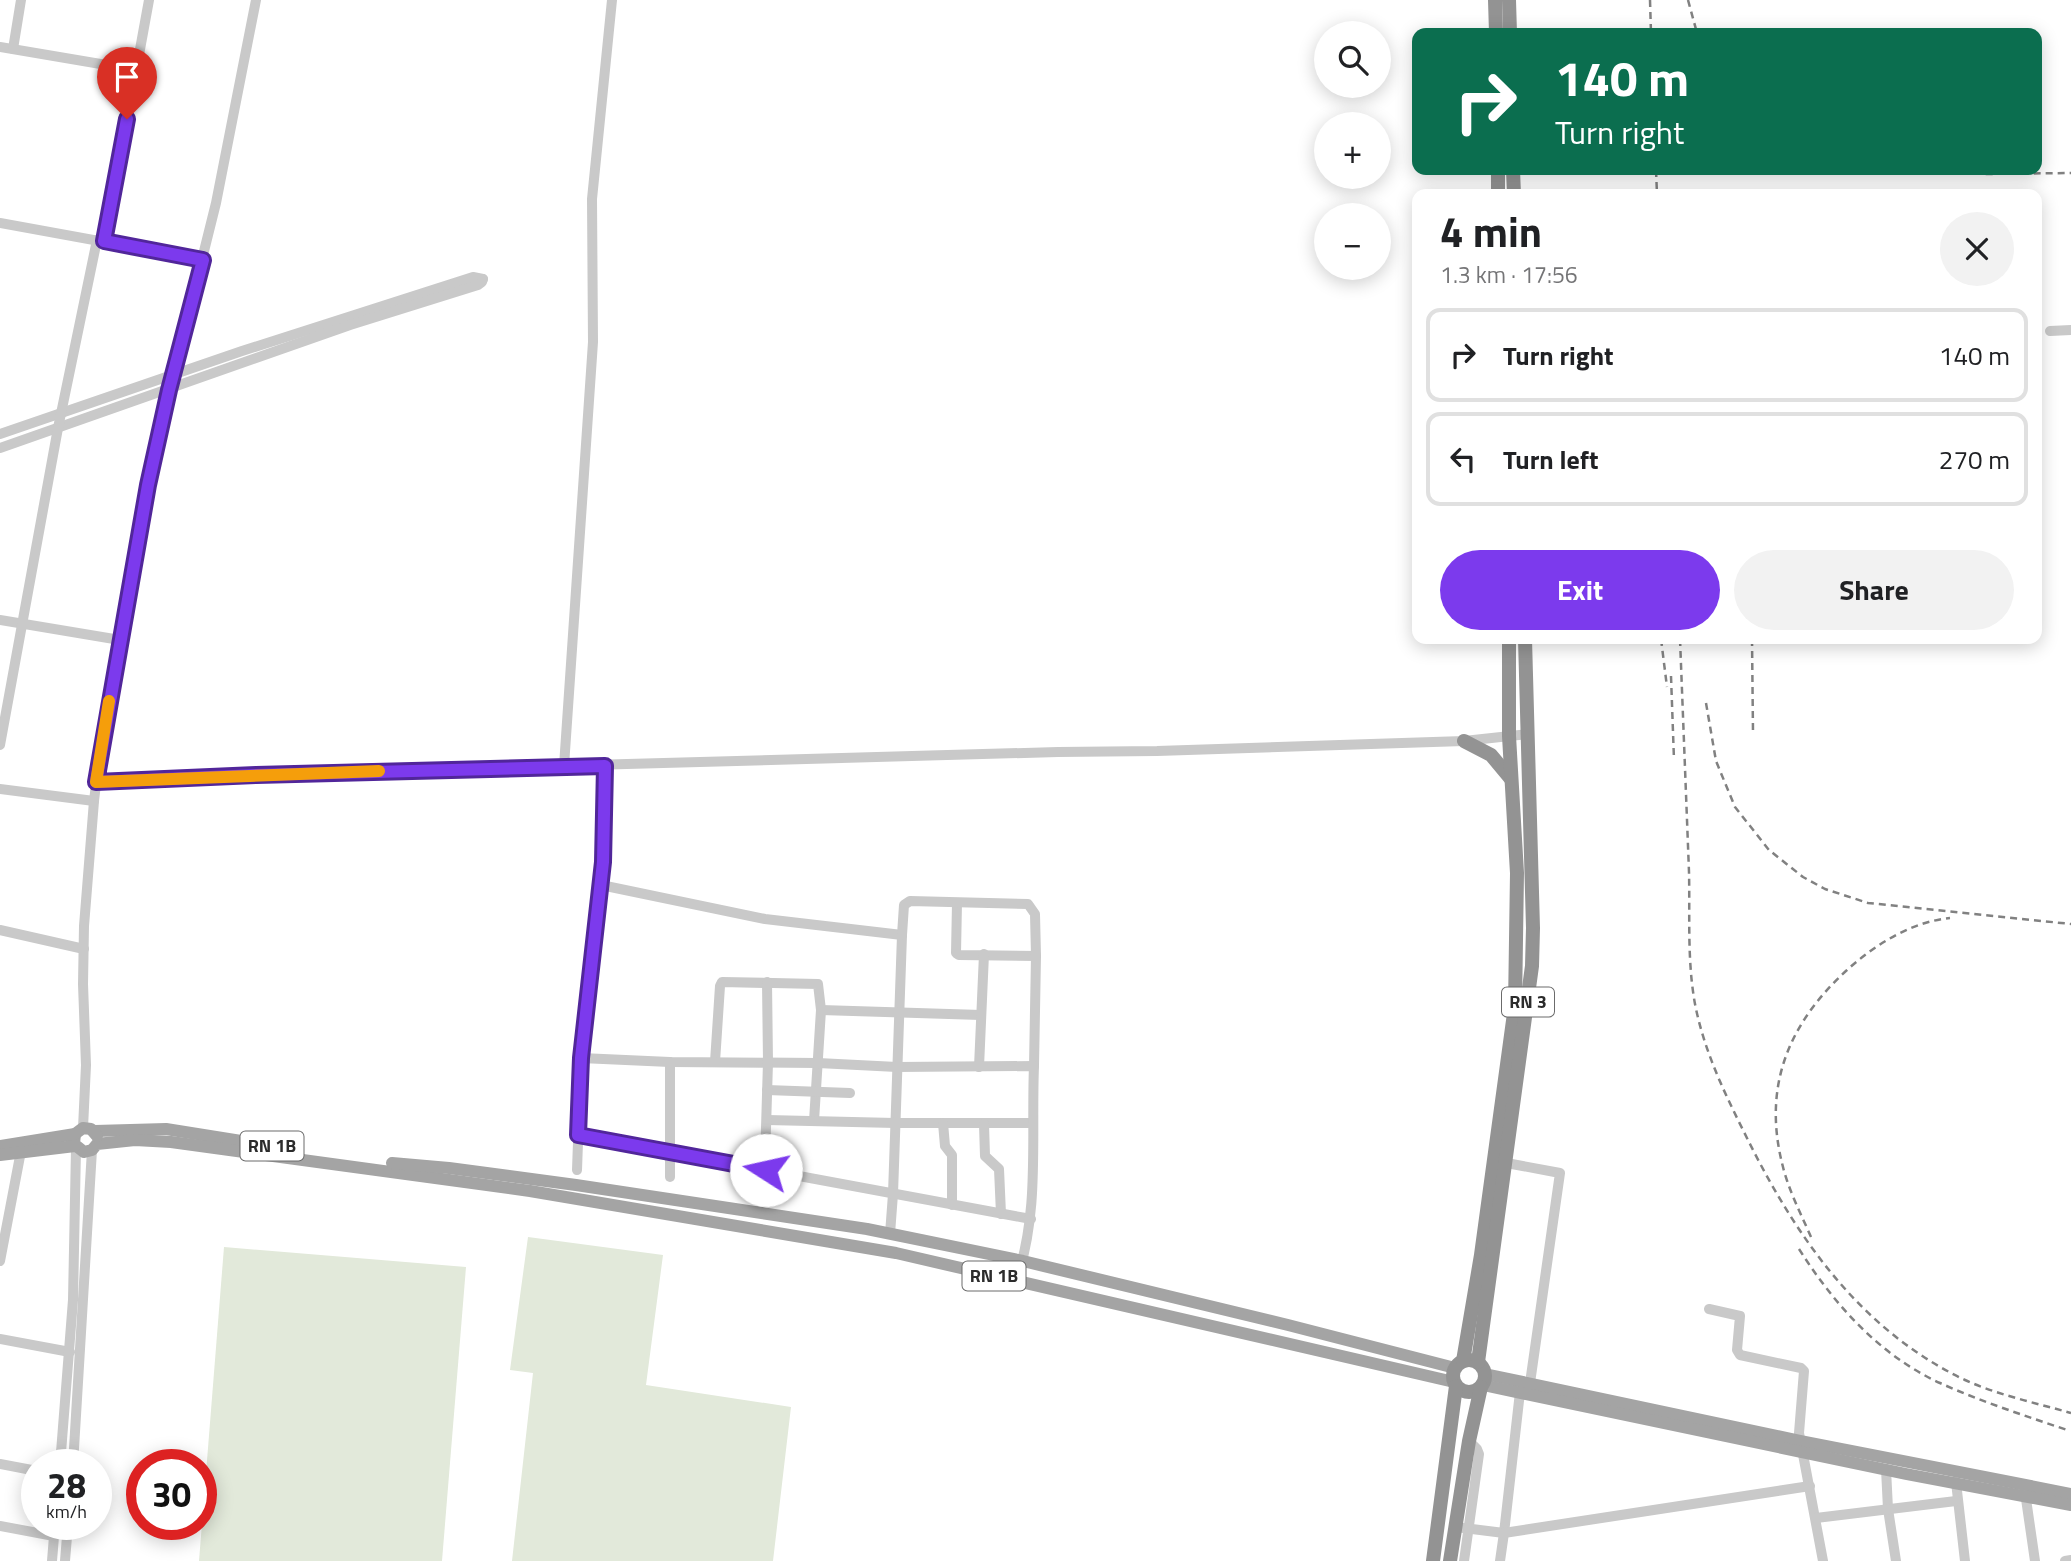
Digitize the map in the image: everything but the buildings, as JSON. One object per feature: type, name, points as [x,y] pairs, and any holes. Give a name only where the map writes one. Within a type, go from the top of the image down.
[{"type":"highway","points":[[1495,0],[1496,28]]},
{"type":"highway","points":[[1509,0],[1510,28]]},
{"type":"highway","name":"RN 3","points":[[1433,1561],[1469,1376],[1499,1162],[1515,1006],[1517,887],[1509,644]]},
{"type":"highway","name":"RN 3","points":[[1499,1162],[1526,1023],[1532,966],[1525,644]]},
{"type":"highway","points":[[1464,741],[1491,755],[1513,782]]},
{"type":"highway","name":"RN 3","points":[[1450,1561],[1462,1528],[1469,1441],[1469,1376]]},
{"type":"main road","name":"RN 1B","points":[[0,1155],[166,1129],[357,1160],[890,1234],[1023,1261],[1288,1325],[1469,1376]]},
{"type":"main road","name":"RN 1B","points":[[0,1146],[85,1140]]},
{"type":"main road","name":"RN 1B","points":[[531,1185],[896,1253],[1016,1281],[1469,1376]]},
{"type":"main road","points":[[1469,1376],[2025,1490],[2071,1505]]},
{"type":"main road","points":[[1802,1446],[1885,1469],[1956,1482],[2071,1494]]},
{"type":"street","points":[[13,49],[21,0]]},
{"type":"street","points":[[0,745],[58,428],[101,240],[149,0]]},
{"type":"street","points":[[74,1449],[85,1140],[84,949],[96,782],[148,485],[228,148],[256,0]]},
{"type":"street","points":[[564,766],[593,342],[592,199],[612,0]]},
{"type":"street","points":[[0,47],[136,70]]},
{"type":"street","points":[[0,223],[203,260]]},
{"type":"street","points":[[0,434],[473,277],[483,278],[478,285],[338,329],[0,448]]},
{"type":"street","points":[[2050,331],[2071,330]]},
{"type":"street","points":[[0,620],[120,640]]},
{"type":"street","points":[[96,782],[229,775],[1464,741],[1528,734]]},
{"type":"street","points":[[577,1170],[581,1058],[601,885],[605,766]]},
{"type":"street","points":[[0,789],[94,801]]},
{"type":"street","points":[[601,885],[765,919],[902,935]]},
{"type":"street","points":[[890,1234],[904,905],[907,902],[1028,904],[1035,914],[1036,956],[1031,1219],[1023,1261],[1016,1281]]},
{"type":"street","points":[[957,903],[956,953],[1036,956]]},
{"type":"street","points":[[0,930],[84,949]]},
{"type":"street","points":[[979,1067],[984,954]]},
{"type":"street","points":[[764,1194],[768,1062],[767,982]]},
{"type":"street","points":[[715,1062],[720,984],[818,984],[821,1010],[814,1121]]},
{"type":"street","points":[[821,1010],[981,1014]]},
{"type":"street","points":[[581,1058],[897,1067],[1034,1066]]},
{"type":"street","points":[[670,1062],[670,1177]]},
{"type":"street","points":[[767,1090],[850,1093]]},
{"type":"street","points":[[767,1120],[1032,1123]]},
{"type":"street","points":[[943,1123],[945,1146],[952,1155],[952,1205]]},
{"type":"street","points":[[984,1124],[985,1156],[999,1169],[1000,1214]]},
{"type":"street","points":[[578,1135],[1031,1219]]},
{"type":"street","points":[[61,1449],[85,1140]]},
{"type":"street","points":[[0,1261],[21,1151]]},
{"type":"street","points":[[1499,1162],[1560,1173],[1500,1561]]},
{"type":"street","points":[[1709,1309],[1740,1316],[1737,1349],[1740,1355],[1803,1369],[1799,1429],[1823,1561]]},
{"type":"street","points":[[0,1339],[70,1352]]},
{"type":"street","points":[[0,1464],[21,1468]]},
{"type":"street","points":[[1885,1469],[1896,1561]]},
{"type":"street","points":[[1956,1482],[1956,1501],[1965,1561]]},
{"type":"street","points":[[1464,1561],[1462,1528],[1504,1534],[1810,1486]]},
{"type":"street","points":[[2025,1490],[2035,1561]]},
{"type":"street","points":[[1816,1518],[1956,1501]]},
{"type":"street","points":[[0,1526],[21,1530]]},
{"type":"street","points":[[52,1561],[54,1540]]},
{"type":"street","points":[[65,1561],[67,1540]]},
{"type":"street","points":[[2065,1561],[2071,1560]]},
{"type":"green space","points":[[528,1237],[663,1255],[646,1385],[791,1407],[773,1561],[512,1561],[533,1373],[510,1370]]},
{"type":"green space","points":[[224,1247],[466,1267],[442,1561],[199,1561],[201,1540],[217,1540],[217,1449],[208,1449]]},
{"type":"railway","points":[[1650,0],[1651,28]]},
{"type":"railway","points":[[1688,0],[1696,28]]},
{"type":"railway","points":[[2042,173],[2071,173]]},
{"type":"railway","points":[[1656,175],[1657,189]]},
{"type":"railway","points":[[1662,644],[1667,687]]},
{"type":"railway","points":[[1680,644],[1692,987],[1709,1054],[1763,1170],[1808,1242],[1833,1275],[1861,1306],[1892,1334],[1927,1359],[1965,1380],[2071,1413]]},
{"type":"railway","points":[[1752,644],[1753,732]]},
{"type":"railway","points":[[1671,676],[1674,760]]},
{"type":"railway","points":[[1706,703],[1716,761],[1735,807],[1769,850],[1803,877],[1825,889],[1868,903],[2071,924]]},
{"type":"railway","points":[[1811,1237],[1788,1185],[1777,1138],[1778,1084],[1795,1035],[1826,991],[1870,951],[1908,929],[1950,918]]},
{"type":"railway","points":[[1799,1249],[1843,1308],[1897,1358],[1956,1390],[2070,1431]]},
{"type":"slow traffic","points":[[109,701],[96,782],[379,771]]},
{"type":"route","points":[[127,119],[104,241],[203,260],[169,390],[148,485],[96,782],[605,766],[603,862],[581,1058],[578,1135],[766,1170]]}]
